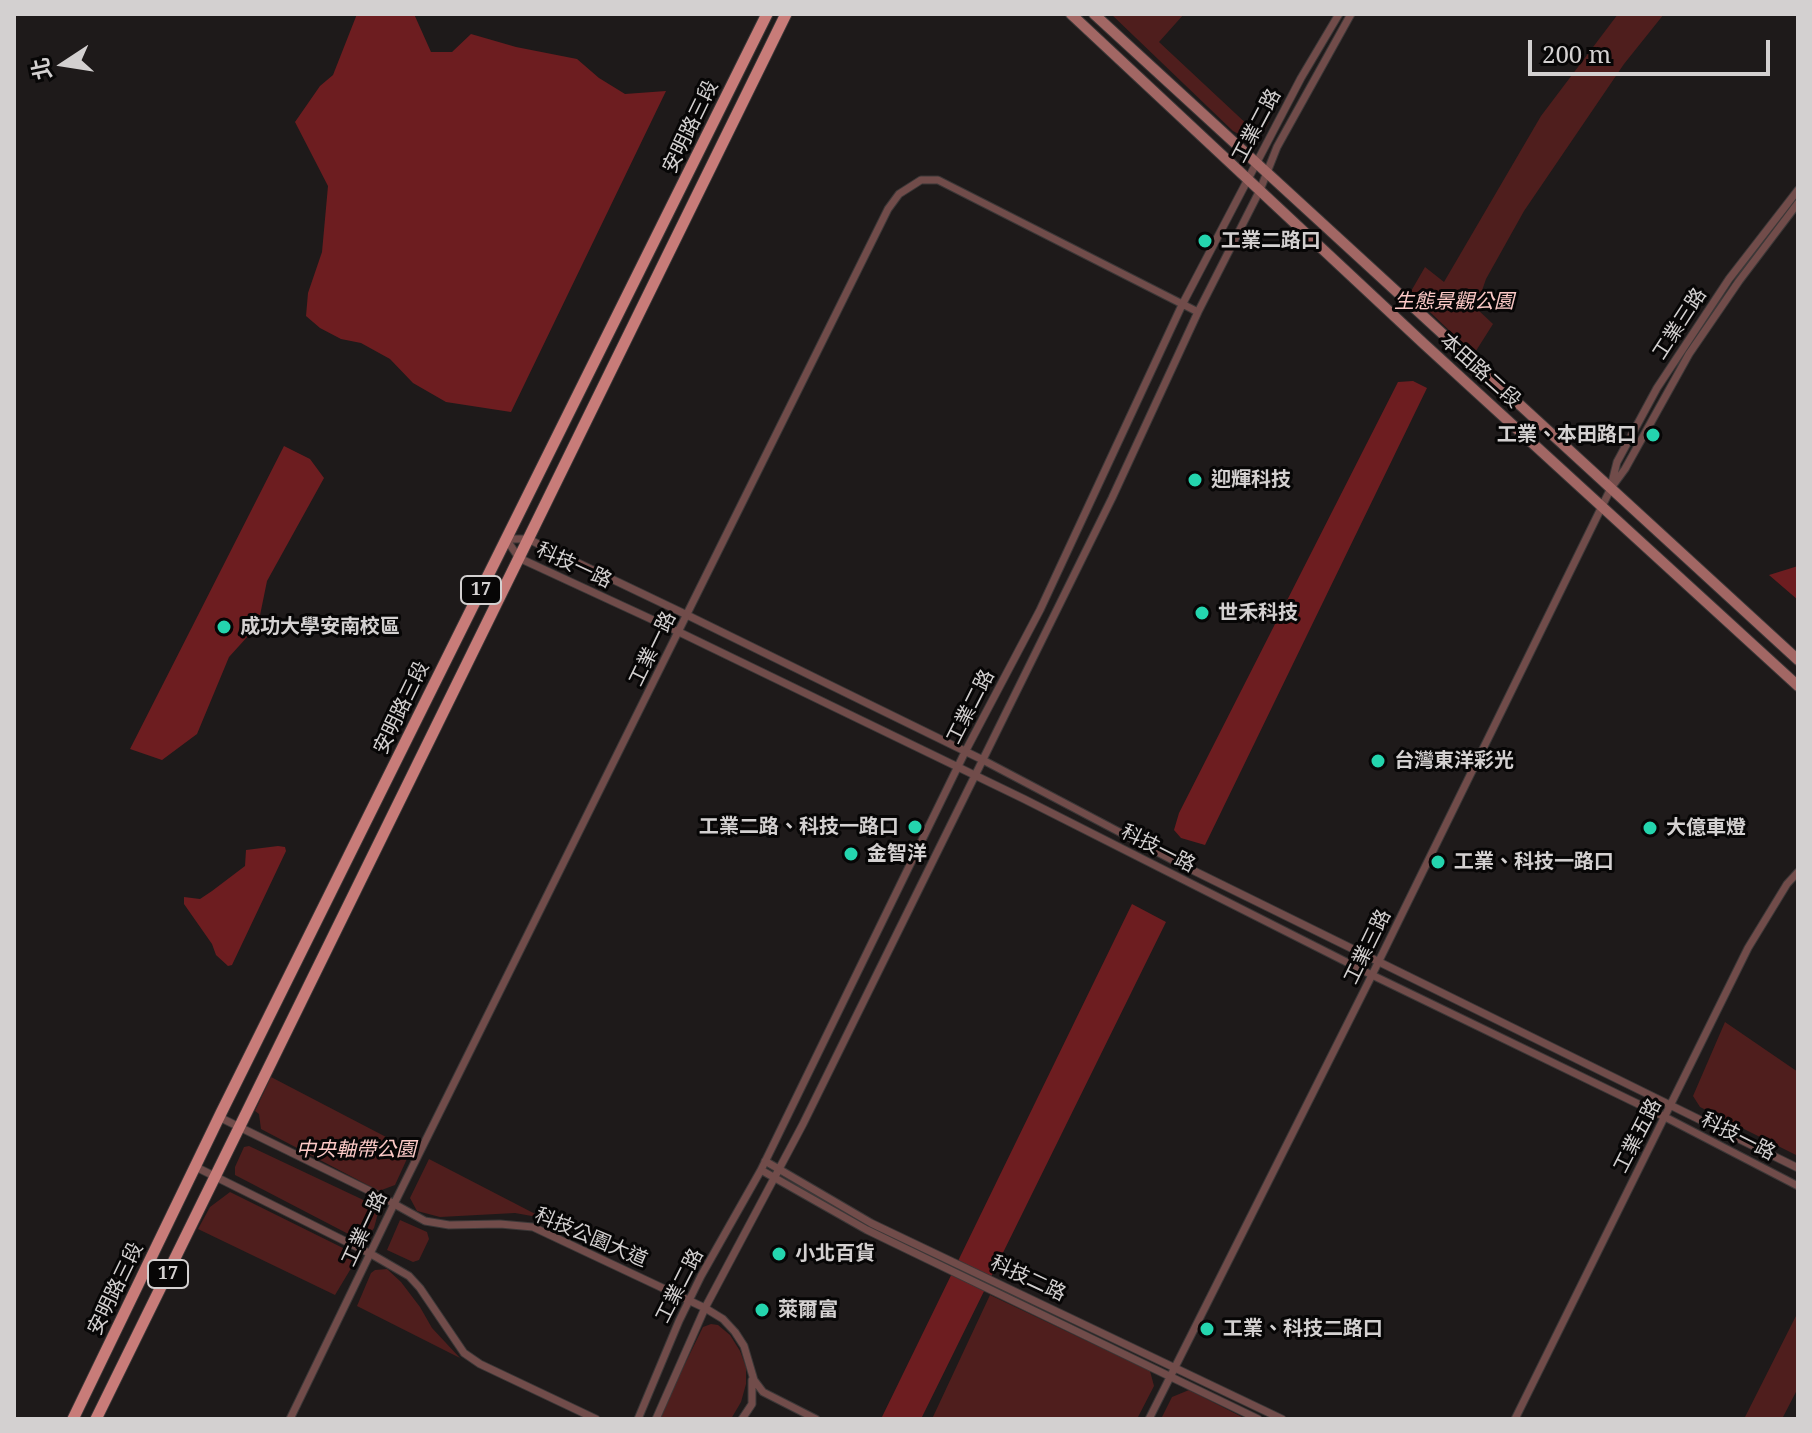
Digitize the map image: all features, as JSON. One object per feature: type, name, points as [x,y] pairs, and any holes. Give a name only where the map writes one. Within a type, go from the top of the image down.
[{"type":"main road","name":"安明路三段","points":[[73,1419],[219,1117],[767,14]]},
{"type":"main road","name":"安明路三段","points":[[96,1419],[786,14]]},
{"type":"street","name":"本田路二段","points":[[1071,14],[1798,686]]},
{"type":"street","name":"本田路二段","points":[[1094,14],[1798,660]]},
{"type":"street","name":"工業二路","points":[[638,1419],[689,1300],[761,1170],[965,752],[1040,610],[1182,305],[1255,161],[1339,14]]},
{"type":"street","name":"工業二路","points":[[656,1419],[705,1308],[778,1174],[1112,498],[1198,312],[1260,190],[1280,141],[1351,14]]},
{"type":"street","points":[[1322,43],[1331,49]]},
{"type":"street","name":"工業一路","points":[[290,1419],[888,209],[899,194],[921,180],[938,180],[1198,312]]},
{"type":"street","name":"工業三路","points":[[1611,488],[1617,462],[1661,381],[1680,360],[1798,190]]},
{"type":"street","name":"工業三路","points":[[1770,231],[1798,203]]},
{"type":"street","name":"工業三路","points":[[1149,1419],[1379,961],[1611,488],[1627,466],[1670,387],[1680,360]]},
{"type":"street","points":[[1661,381],[1670,387]]},
{"type":"street","name":"科技一路","points":[[506,539],[528,539],[687,615],[981,759],[1178,863],[1798,1168]]},
{"type":"street","name":"科技一路","points":[[506,539],[519,558],[974,775],[1798,1186]]},
{"type":"street","name":"工業五路","points":[[1515,1419],[1748,948],[1787,884],[1798,872]]},
{"type":"street","name":"科技公園大道","points":[[219,1117],[425,1221],[435,1224],[533,1227],[705,1308],[723,1319],[735,1332],[744,1346],[754,1380],[763,1392],[816,1419]]},
{"type":"street","name":"科技二路","points":[[765,1161],[778,1174],[867,1230],[1282,1419]]},
{"type":"street","points":[[196,1167],[409,1276],[464,1353],[480,1364],[596,1419]]},
{"type":"street","name":"科技二路","points":[[761,1170],[778,1174]]},
{"type":"street","name":"科技公園大道","points":[[742,1419],[752,1404],[754,1393],[750,1362]]},
{"type":"street","name":"科技二路","points":[[1173,1370],[1258,1419]]},
{"type":"green space","points":[[1111,14],[1184,14],[1159,42],[1251,128],[1259,127],[1264,119],[1269,122],[1262,134],[1244,137],[1233,131]]},
{"type":"green space","name":"生態景觀公園","points":[[1618,14],[1664,14],[1624,64],[1524,211],[1486,279],[1476,308],[1493,324],[1474,354],[1410,293],[1425,267],[1444,282],[1541,116]]},
{"type":"green space","points":[[1725,1022],[1798,1072],[1798,1156],[1700,1107],[1693,1096]]},
{"type":"green space","name":"中央軸帶公園","points":[[271,1077],[411,1150],[395,1185],[379,1191],[261,1129],[259,1114],[255,1111]]},
{"type":"green space","name":"中央軸帶公園","points":[[249,1146],[374,1205],[378,1213],[374,1228],[365,1240],[358,1239],[235,1175],[235,1167],[244,1147]]},
{"type":"green space","name":"中央軸帶公園","points":[[429,1159],[543,1218],[515,1213],[440,1217],[417,1211],[410,1198]]},
{"type":"green space","name":"中央軸帶公園","points":[[230,1192],[347,1250],[353,1256],[353,1265],[335,1295],[198,1229],[210,1207]]},
{"type":"green space","name":"中央軸帶公園","points":[[400,1220],[427,1232],[429,1239],[419,1260],[413,1262],[387,1250]]},
{"type":"green space","points":[[387,1269],[401,1282],[432,1328],[460,1358],[357,1306],[371,1273]]},
{"type":"green space","points":[[990,1295],[1150,1371],[1154,1386],[1137,1419],[932,1419]]},
{"type":"green space","points":[[1798,1312],[1798,1388],[1782,1419],[1744,1419]]},
{"type":"green space","points":[[718,1325],[730,1335],[740,1351],[746,1367],[746,1384],[741,1402],[731,1419],[658,1419],[703,1327]]},
{"type":"green space","points":[[1189,1390],[1246,1419],[1161,1419],[1172,1397]]},
{"type":"shaded area","points":[[357,14],[414,14],[431,52],[452,52],[471,34],[577,59],[625,94],[666,91],[511,412],[446,402],[413,383],[390,359],[361,343],[341,339],[306,316],[308,293],[322,252],[328,186],[295,122],[320,86],[333,75]]},
{"type":"shaded area","points":[[1413,381],[1427,388],[1205,845],[1181,838],[1174,830],[1179,813],[1398,382]]},
{"type":"shaded area","points":[[284,446],[310,459],[324,478],[267,581],[258,625],[229,657],[197,734],[162,760],[130,749]]},
{"type":"shaded area","points":[[1798,566],[1798,600],[1769,575]]},
{"type":"shaded area","points":[[285,847],[286,851],[232,965],[228,966],[216,955],[212,944],[184,904],[184,897],[200,899],[245,866],[246,850]]},
{"type":"shaded area","points":[[1132,904],[1166,922],[921,1419],[881,1419]]},
{"type":"place","name":"工業二路口","points":[[1205,241]]},
{"type":"place","name":"工業、本田路口","points":[[1653,435]]},
{"type":"place","name":"迎輝科技","points":[[1195,480]]},
{"type":"place","name":"世禾科技","points":[[1202,613]]},
{"type":"place","name":"成功大學安南校區","points":[[224,627]]},
{"type":"place","name":"台灣東洋彩光","points":[[1378,761]]},
{"type":"place","name":"工業二路、科技一路口","points":[[915,827]]},
{"type":"place","name":"大億車燈","points":[[1650,828]]},
{"type":"place","name":"金智洋","points":[[851,854]]},
{"type":"place","name":"工業、科技一路口","points":[[1438,862]]},
{"type":"place","name":"小北百貨","points":[[779,1254]]},
{"type":"place","name":"萊爾富","points":[[762,1310]]},
{"type":"place","name":"工業、科技二路口","points":[[1207,1329]]}]
